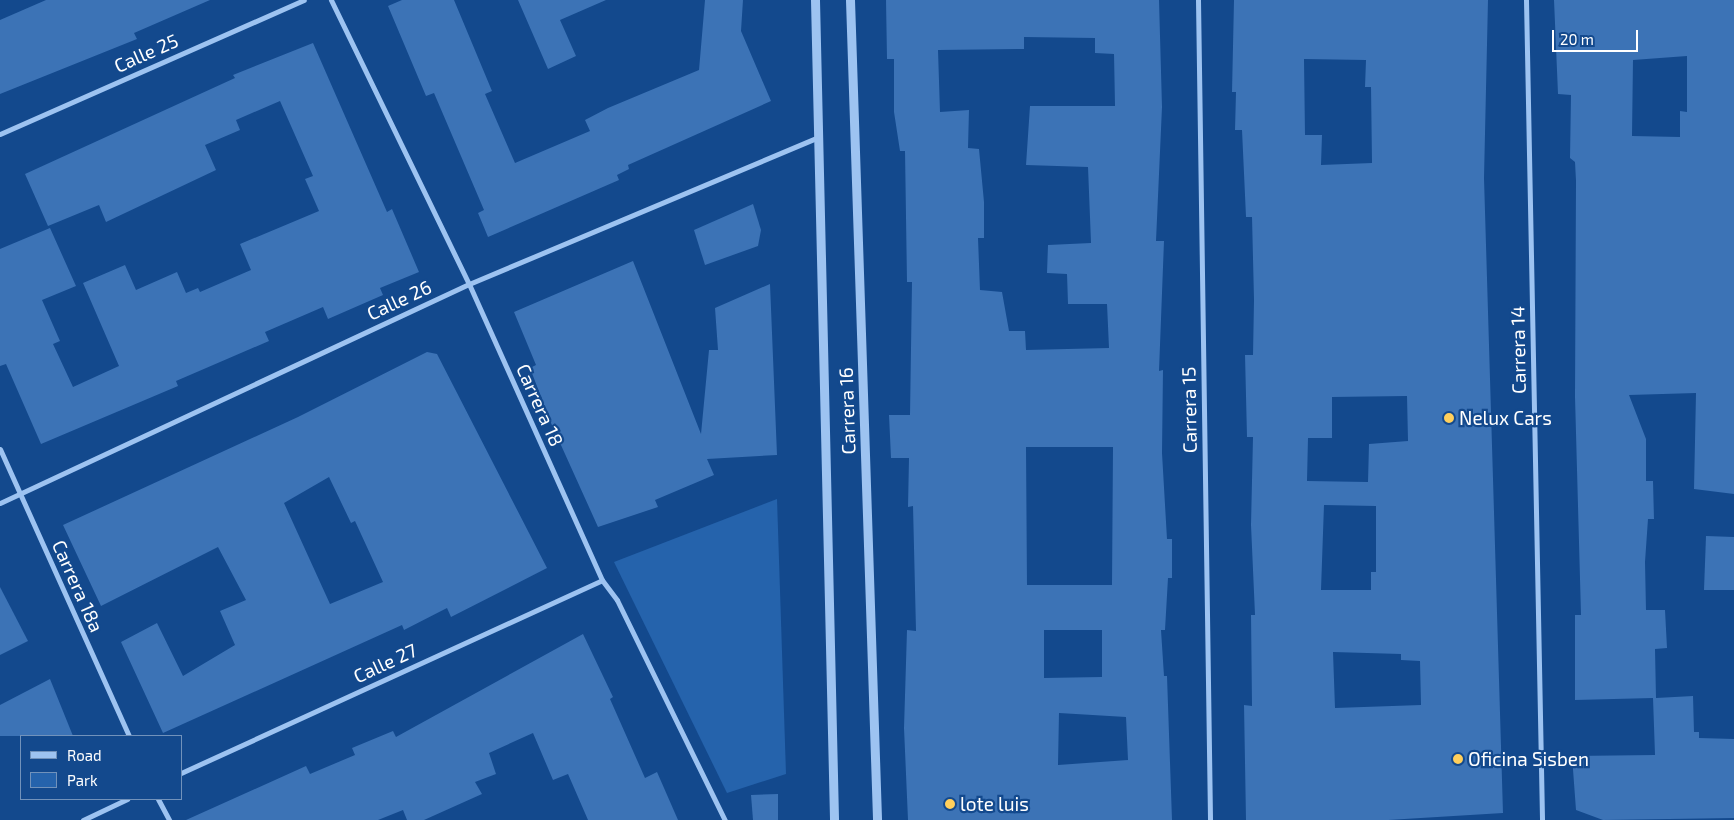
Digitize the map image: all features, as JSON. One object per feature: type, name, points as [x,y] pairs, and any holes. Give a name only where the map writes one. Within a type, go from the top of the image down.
[{"type":"street","name":"Calle 25","points":[[0,134],[304,0]]},
{"type":"street","name":"Carrera 18","points":[[331,0],[469,284],[602,580],[617,600],[725,820]]},
{"type":"street","name":"Carrera 16","points":[[815,0],[834,820]]},
{"type":"street","name":"Carrera 16","points":[[850,0],[877,820]]},
{"type":"street","name":"Carrera 15","points":[[1198,0],[1210,820]]},
{"type":"street","name":"Carrera 14","points":[[1526,0],[1542,820]]},
{"type":"street","name":"Calle 26","points":[[0,503],[469,284],[817,138]]},
{"type":"street","name":"Carrera 18a","points":[[0,449],[129,735]]},
{"type":"street","name":"Calle 27","points":[[182,773],[602,580]]},
{"type":"street","points":[[83,820],[125,800]]},
{"type":"street","points":[[159,800],[169,820]]},
{"type":"green space","points":[[777,499],[786,774],[727,793],[614,562]]},
{"type":"building","points":[[46,0],[210,0],[134,33],[137,39],[0,94],[0,20]]},
{"type":"building","points":[[402,0],[454,0],[492,91],[485,94],[515,163],[590,131],[585,120],[608,108],[699,70],[705,0],[743,0],[741,31],[771,101],[628,165],[629,169],[617,175],[619,180],[488,237],[478,213],[484,210],[434,93],[426,96],[388,6]]},
{"type":"building","points":[[518,0],[606,0],[560,20],[576,56],[548,69]]},
{"type":"building","points":[[886,0],[1159,0],[1162,107],[1156,241],[1164,241],[1159,371],[1163,370],[1162,453],[1167,539],[1172,539],[1172,578],[1168,578],[1165,630],[1161,630],[1164,676],[1167,676],[1172,820],[908,820],[904,728],[907,630],[916,631],[913,506],[908,507],[909,458],[891,458],[889,415],[910,415],[912,282],[907,282],[905,151],[900,151],[894,112],[894,59],[887,59]],"holes":[[[1024,37],[1095,38],[1095,53],[1114,54],[1115,106],[1030,106],[1026,165],[1088,167],[1091,243],[1048,245],[1047,273],[1067,274],[1068,304],[1107,304],[1109,348],[1026,350],[1025,331],[1009,331],[1002,292],[980,290],[978,238],[984,238],[984,202],[979,149],[968,148],[969,110],[940,112],[938,50],[1024,49]],[[1026,447],[1113,447],[1112,585],[1027,585]],[[1044,630],[1102,630],[1102,677],[1044,678]],[[1059,713],[1126,717],[1128,760],[1058,765]]]},
{"type":"building","points":[[1234,0],[1488,0],[1484,178],[1503,813],[1388,820],[1246,820],[1244,705],[1252,706],[1251,615],[1255,615],[1251,525],[1253,437],[1247,437],[1245,355],[1253,355],[1254,300],[1252,217],[1246,217],[1242,130],[1235,130],[1236,92],[1232,92]],"holes":[[[1304,59],[1366,60],[1365,87],[1371,87],[1372,163],[1321,165],[1322,135],[1305,135]],[[1407,396],[1408,441],[1369,444],[1368,482],[1307,481],[1308,438],[1332,438],[1332,397]],[[1324,505],[1376,506],[1376,572],[1371,572],[1371,590],[1321,590]],[[1333,652],[1401,654],[1401,660],[1420,661],[1421,705],[1335,708]]]},
{"type":"building","points":[[1554,0],[1734,0],[1734,494],[1694,489],[1696,393],[1629,395],[1646,439],[1646,481],[1653,481],[1654,519],[1648,519],[1645,562],[1646,610],[1665,610],[1667,648],[1655,649],[1656,698],[1693,696],[1694,732],[1699,732],[1699,738],[1734,739],[1734,818],[1603,820],[1576,810],[1572,756],[1655,755],[1653,698],[1575,700],[1575,615],[1581,615],[1575,397],[1576,181],[1575,162],[1570,158],[1571,95],[1558,94]],"holes":[[[1687,56],[1687,112],[1680,111],[1680,137],[1632,136],[1633,60]]]},
{"type":"building","points":[[313,43],[387,212],[392,209],[419,272],[380,288],[383,295],[328,319],[323,307],[265,332],[269,341],[176,381],[178,386],[41,444],[6,364],[0,366],[0,249],[50,228],[76,286],[42,300],[60,341],[53,344],[73,387],[119,366],[83,283],[125,265],[136,290],[177,272],[186,293],[198,288],[200,292],[251,270],[240,244],[319,211],[305,179],[313,176],[280,101],[236,120],[240,130],[205,145],[216,170],[106,222],[99,205],[48,226],[25,174],[235,78],[233,75]]},
{"type":"building","points":[[753,204],[761,230],[758,246],[705,265],[694,230]]},
{"type":"building","points":[[633,261],[701,434],[709,350],[718,350],[715,308],[770,284],[777,455],[707,459],[714,475],[655,500],[658,507],[598,527],[551,423],[530,368],[536,365],[514,312]]},
{"type":"building","points":[[427,352],[437,354],[547,568],[451,617],[447,608],[404,630],[402,625],[163,733],[121,642],[157,623],[183,676],[235,645],[220,611],[246,600],[218,547],[101,606],[63,525],[298,417]],"holes":[[[329,477],[351,523],[355,521],[383,582],[330,604],[284,503]]]},
{"type":"building","points":[[1706,536],[1734,537],[1734,590],[1704,590]]},
{"type":"building","points":[[0,587],[28,641],[0,655]]},
{"type":"building","points":[[583,634],[613,697],[610,699],[645,778],[657,772],[678,820],[588,820],[568,774],[553,780],[533,733],[489,753],[496,774],[475,782],[482,794],[424,820],[407,820],[403,810],[378,820],[186,820],[306,766],[310,774],[355,755],[352,748],[393,731],[396,737]]},
{"type":"building","points":[[50,679],[73,735],[0,736],[0,705]]},
{"type":"building","points":[[778,794],[778,820],[753,820],[751,795]]},
{"type":"place","name":"Nelux Cars","points":[[1449,418]]},
{"type":"place","name":"Oficina Sisben","points":[[1458,759]]},
{"type":"place","name":"lote luis","points":[[950,804]]}]
